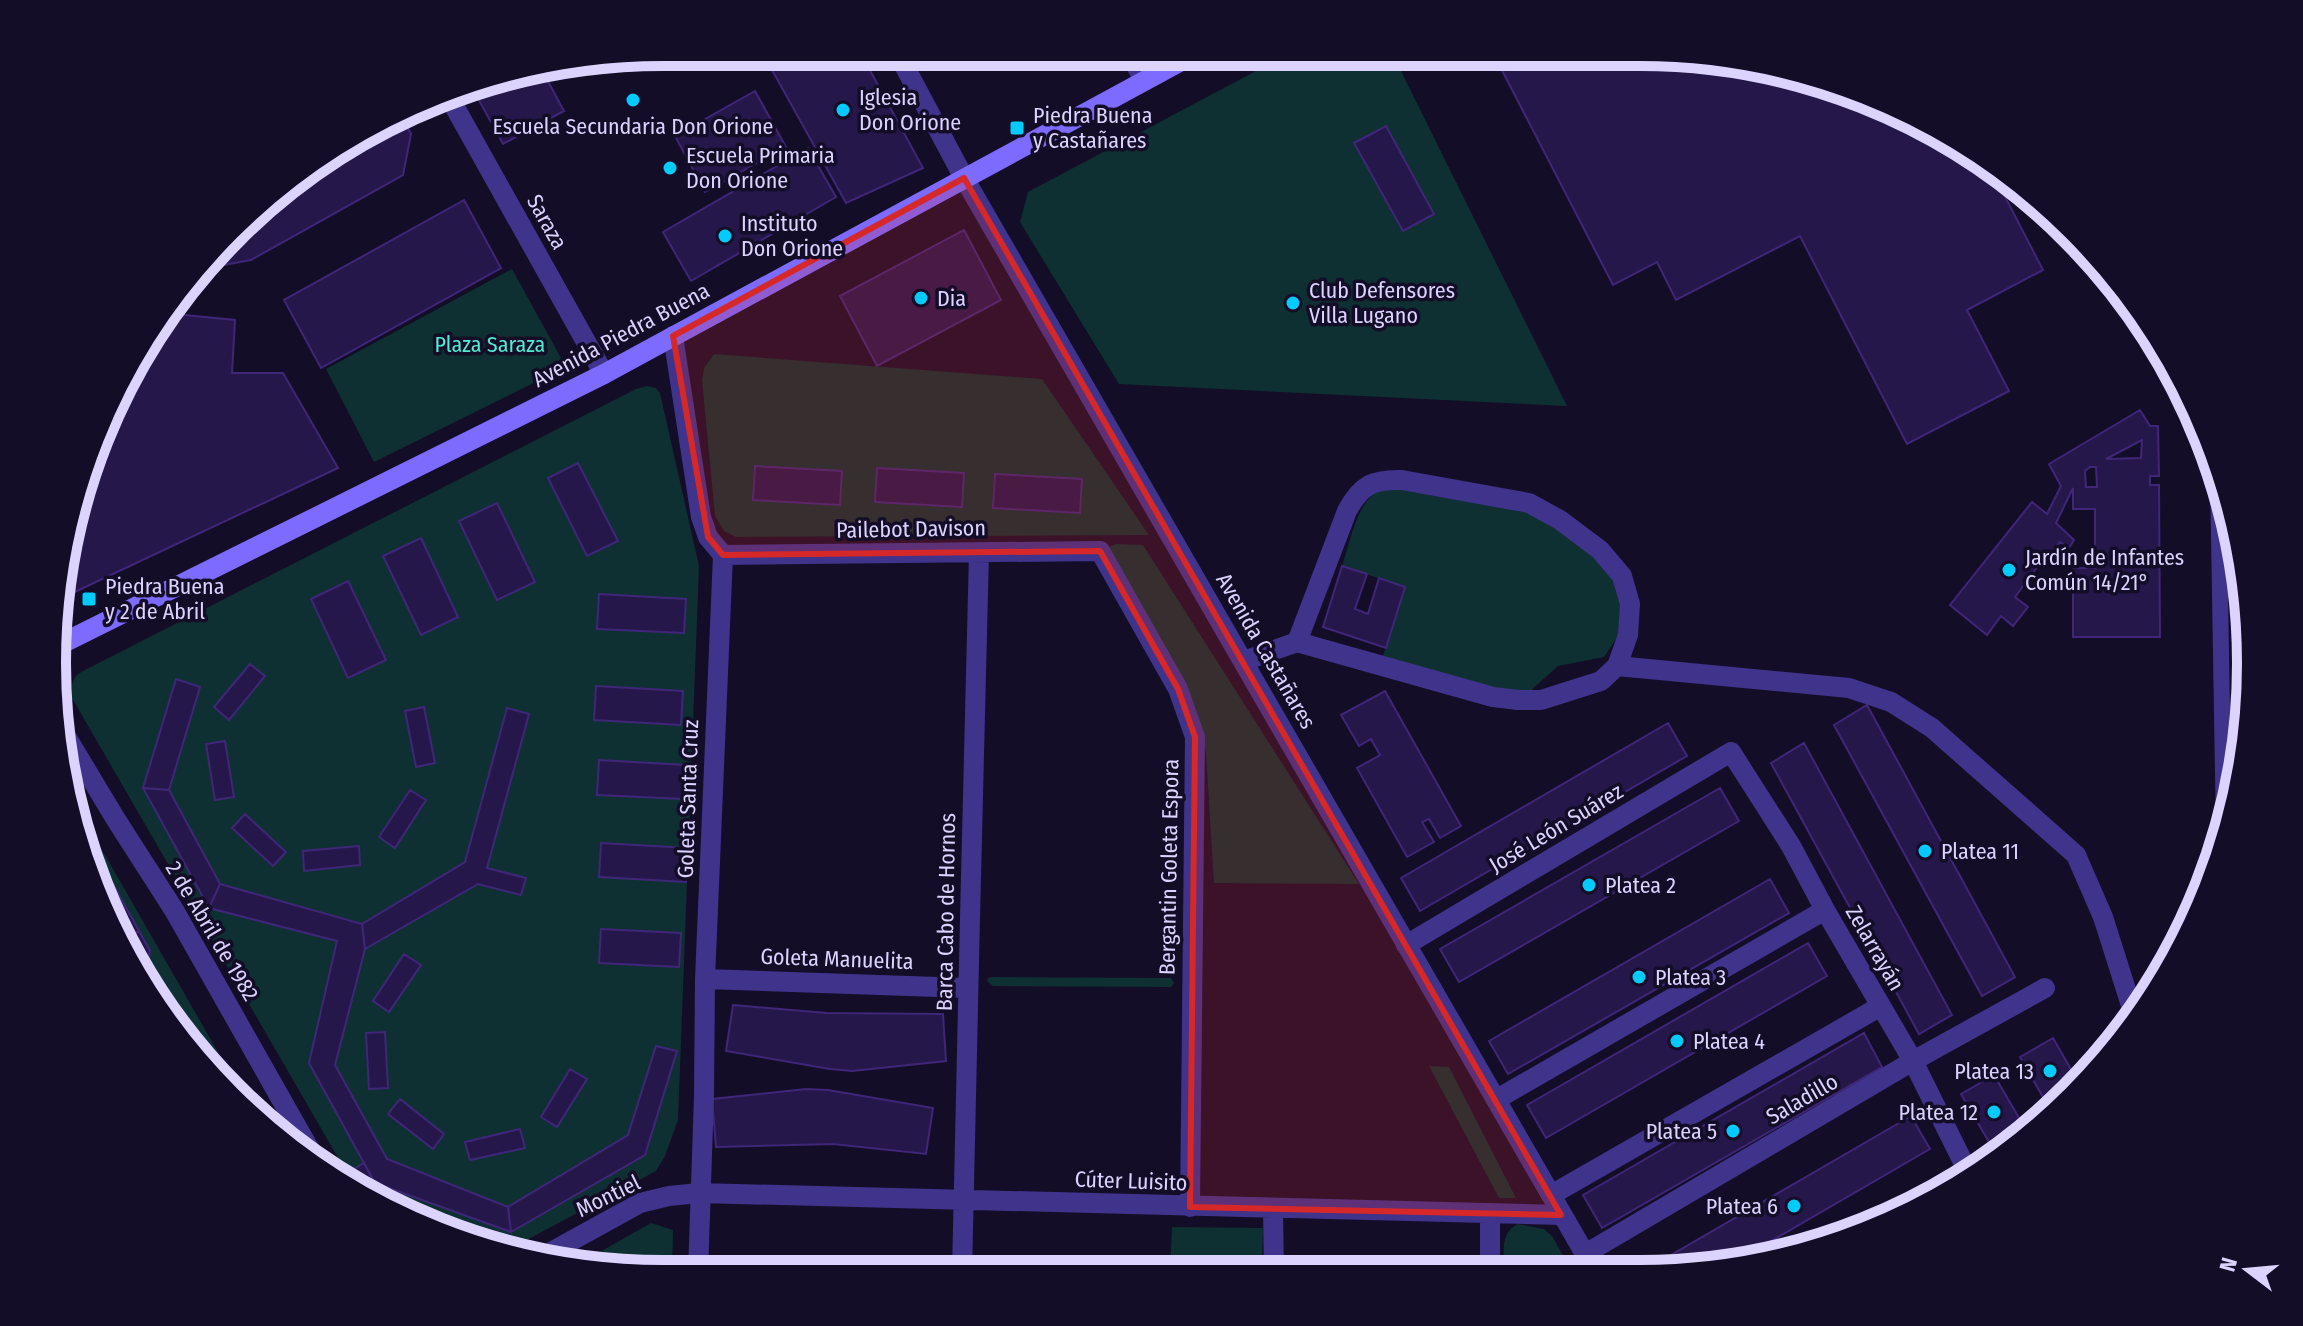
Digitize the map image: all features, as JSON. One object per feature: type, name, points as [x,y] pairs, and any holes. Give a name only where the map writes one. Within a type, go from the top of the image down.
[{"type":"main road","name":"Avenida Piedra Buena","points":[[67,641],[604,374],[1171,66]]},
{"type":"street","name":"Avenida Castañares","points":[[904,66],[964,178],[1589,1260]]},
{"type":"street","points":[[1136,66],[1144,80]]},
{"type":"street","name":"Saraza","points":[[453,104],[604,374]]},
{"type":"street","points":[[673,336],[701,517],[708,537],[723,555]]},
{"type":"street","points":[[1244,661],[1297,642],[1493,697],[1541,700],[1601,681],[1617,666],[1628,635],[1630,604],[1622,576],[1600,550],[1560,520],[1529,503],[1382,479],[1366,487],[1354,498],[1347,511],[1297,642]]},
{"type":"street","points":[[2219,515],[2223,791]]},
{"type":"street","name":"Pailebot Davison","points":[[723,555],[1100,551]]},
{"type":"street","name":"Bergantin Goleta Espora","points":[[1100,551],[1178,689],[1195,737],[1190,1207]]},
{"type":"street","name":"Barca Cabo de Hornos","points":[[962,1260],[979,552]]},
{"type":"street","name":"Goleta Santa Cruz","points":[[698,1260],[705,979],[723,555]]},
{"type":"street","points":[[1617,666],[1849,688],[1891,702],[1932,728],[2076,855],[2103,917],[2130,1003]]},
{"type":"street","name":"2 de Abril de 1982","points":[[72,746],[174,910],[304,1140]]},
{"type":"street","name":"José León Suárez","points":[[1406,945],[1731,752]]},
{"type":"street","name":"Zelarrayán","points":[[1731,752],[1791,846],[1913,1061],[1964,1164]]},
{"type":"street","points":[[1497,1099],[1825,910]]},
{"type":"street","name":"Goleta Manuelita","points":[[705,979],[967,988]]},
{"type":"street","name":"Saladillo","points":[[1597,1260],[1913,1061],[2045,988]]},
{"type":"street","points":[[1551,1195],[1881,1006]]},
{"type":"street","name":"Cúter Luisito","points":[[699,1193],[1561,1215]]},
{"type":"street","name":"Montiel","points":[[554,1250],[640,1203],[699,1193]]},
{"type":"street","points":[[1273,1209],[1274,1260]]},
{"type":"street","points":[[1490,1214],[1490,1260]]},
{"type":"highlighted area","points":[[964,178],[1561,1215],[1190,1207],[1195,737],[1178,689],[1100,551],[723,555],[708,537],[673,336]]},
{"type":"green space","name":"Club Defensores Villa Lugano","points":[[1265,66],[1398,66],[1567,406],[1119,384],[1020,222],[1028,192]]},
{"type":"green space","name":"Plaza Saraza","points":[[512,269],[566,367],[374,462],[326,369]]},
{"type":"green space","points":[[714,354],[1042,379],[1149,535],[736,537],[724,531],[715,516],[702,380],[704,368]],"holes":[[[755,466],[842,471],[840,504],[754,500]],[[877,468],[964,473],[962,506],[876,502]],[[995,474],[1080,513],[993,508]]]},
{"type":"green space","points":[[647,386],[656,388],[660,393],[699,566],[678,1120],[656,1171],[521,1243],[435,1215],[343,1167],[72,698],[75,678],[85,670],[636,389]],"holes":[[[578,463],[617,540],[587,556],[548,478]],[[460,522],[535,582],[498,600]],[[421,538],[458,616],[421,635],[383,556]],[[348,581],[386,660],[348,678],[311,600]],[[599,594],[686,599],[684,633],[597,628]],[[250,664],[265,676],[229,719],[214,707]],[[176,679],[200,687],[169,790],[220,884],[362,924],[465,862],[529,714],[487,868],[526,878],[521,895],[478,884],[365,949],[335,1065],[387,1159],[508,1207],[628,1135],[656,1046],[676,1051],[645,1154],[511,1232],[375,1183],[309,1063],[337,941],[209,908],[143,788]],[[596,686],[682,691],[681,725],[594,720]],[[424,708],[435,762],[416,766],[405,712]],[[225,741],[215,800],[206,745]],[[599,761],[685,765],[684,799],[597,795]],[[409,790],[425,800],[395,847],[379,836]],[[245,814],[286,852],[273,866],[232,828]],[[601,843],[688,848],[686,882],[600,877]],[[358,846],[360,865],[304,870],[303,851]],[[601,929],[681,934],[679,967],[599,963]],[[404,954],[420,965],[388,1011],[373,1000]],[[385,1032],[388,1087],[370,1089],[366,1033]],[[570,1069],[586,1079],[556,1127],[541,1116]],[[400,1099],[444,1134],[433,1149],[389,1114]],[[520,1129],[524,1148],[470,1160],[466,1141]]]},
{"type":"green space","points":[[1406,487],[1527,510],[1598,557],[1617,583],[1622,605],[1618,636],[1604,657],[1558,666],[1529,692],[1509,693],[1383,656],[1405,587],[1342,566],[1358,517],[1368,500],[1381,491]]},
{"type":"green space","points":[[1117,544],[1143,545],[1359,884],[1214,883],[1206,753],[1185,689],[1108,547]]},
{"type":"green space","points":[[89,827],[231,1074],[167,995],[147,963],[150,951],[139,932],[132,935],[139,931],[100,861]]},
{"type":"green space","points":[[993,977],[1171,978],[1174,983],[1171,987],[993,986],[987,981]]},
{"type":"green space","points":[[1429,1066],[1449,1067],[1516,1198],[1499,1198]]},
{"type":"green space","points":[[651,1223],[673,1230],[672,1260],[593,1256]]},
{"type":"green space","points":[[1518,1224],[1544,1229],[1552,1236],[1566,1260],[1504,1260],[1505,1238]]},
{"type":"green space","points":[[1172,1227],[1263,1228],[1262,1260],[1171,1260]]},
{"type":"building","name":"Iglesia Don Orione","points":[[770,66],[868,66],[923,168],[846,203]]},
{"type":"building","points":[[1500,66],[1640,66],[1718,71],[1795,86],[1868,111],[1939,146],[2000,187],[2043,270],[1967,310],[2009,391],[1907,444],[1800,236],[1676,300],[1657,262],[1613,285]]},
{"type":"building","points":[[546,77],[564,111],[503,144],[477,96]]},
{"type":"building","points":[[755,91],[786,147],[705,192],[675,136]]},
{"type":"building","points":[[406,125],[411,134],[403,175],[251,260],[217,266],[269,214],[300,189],[364,146]]},
{"type":"building","points":[[1386,126],[1434,214],[1403,231],[1354,143]]},
{"type":"building","points":[[808,148],[836,197],[691,281],[663,232]]},
{"type":"building","points":[[464,200],[501,268],[321,368],[284,300]]},
{"type":"building","name":"Dia","points":[[964,230],[1001,300],[877,366],[840,296]]},
{"type":"building","points":[[179,314],[235,320],[232,373],[283,373],[338,468],[70,594],[86,508],[111,435],[146,364]]},
{"type":"building","points":[[2140,410],[2150,426],[2158,426],[2159,476],[2150,476],[2150,485],[2159,485],[2160,637],[2073,637],[2073,568],[2095,568],[2095,509],[2073,509],[2073,488],[2056,523],[2074,540],[2069,548],[2060,542],[2015,597],[2028,607],[2013,626],[2001,616],[1987,635],[1950,605],[2032,502],[2047,514],[2061,486],[2049,464]],"holes":[[[2142,440],[2141,458],[2106,459]],[[2096,467],[2097,487],[2086,487],[2085,471]]]},
{"type":"building","points":[[578,463],[618,541],[587,556],[548,478]]},
{"type":"building","points":[[755,466],[842,471],[840,505],[753,500]]},
{"type":"building","points":[[877,468],[964,473],[962,507],[875,502]]},
{"type":"building","points":[[995,474],[1082,479],[1080,513],[993,508]]},
{"type":"building","points":[[497,503],[535,582],[497,600],[459,521]]},
{"type":"building","points":[[421,538],[458,617],[421,635],[383,556]]},
{"type":"building","points":[[1342,566],[1367,574],[1355,609],[1368,614],[1379,578],[1405,587],[1386,648],[1323,627]]},
{"type":"building","points":[[348,581],[386,660],[348,678],[311,599]]},
{"type":"building","points":[[599,594],[686,599],[684,633],[597,629]]},
{"type":"building","points":[[250,664],[265,676],[229,720],[214,707]]},
{"type":"building","points":[[176,679],[200,687],[169,790],[143,788]]},
{"type":"building","points":[[596,686],[683,691],[681,725],[594,720]]},
{"type":"building","points":[[1385,691],[1461,826],[1440,838],[1429,819],[1422,822],[1434,842],[1407,857],[1357,768],[1380,755],[1371,739],[1359,746],[1341,715]]},
{"type":"building","name":"Platea 11","points":[[1867,705],[2015,977],[1982,996],[1834,725]]},
{"type":"building","points":[[424,707],[435,763],[416,767],[405,711]]},
{"type":"building","points":[[507,708],[529,714],[487,868],[526,878],[521,895],[478,884],[365,949],[362,924],[465,862]]},
{"type":"building","points":[[1668,723],[1687,756],[1420,911],[1401,878]]},
{"type":"building","points":[[225,741],[234,797],[215,800],[206,744]]},
{"type":"building","points":[[1804,743],[1952,1015],[1919,1034],[1771,763]]},
{"type":"building","points":[[599,760],[686,765],[684,799],[597,795]]},
{"type":"building","points":[[143,788],[169,790],[220,884],[209,908]]},
{"type":"building","name":"Platea 2","points":[[1720,788],[1739,821],[1459,982],[1440,949]]},
{"type":"building","points":[[410,790],[426,800],[395,848],[379,837]]},
{"type":"building","points":[[245,814],[286,852],[273,866],[232,828]]},
{"type":"building","points":[[601,843],[688,848],[686,882],[599,877]]},
{"type":"building","points":[[359,846],[360,865],[304,871],[303,851]]},
{"type":"building","points":[[100,861],[139,931],[132,935]]},
{"type":"building","name":"Platea 3","points":[[1770,879],[1789,913],[1508,1074],[1489,1041]]},
{"type":"building","points":[[220,884],[362,924],[365,949],[335,1065],[387,1159],[508,1207],[511,1232],[375,1183],[309,1063],[337,941],[209,908]]},
{"type":"building","points":[[601,929],[681,933],[679,967],[599,963]]},
{"type":"building","points":[[139,931],[150,951],[147,963],[146,962],[132,935]]},
{"type":"building","name":"Platea 4","points":[[1808,943],[1827,976],[1546,1138],[1527,1105]]},
{"type":"building","points":[[404,954],[421,965],[389,1012],[373,1001]]},
{"type":"building","points":[[733,1005],[827,1013],[943,1014],[946,1061],[852,1071],[726,1051]]},
{"type":"building","points":[[385,1032],[388,1088],[369,1089],[366,1033]]},
{"type":"building","name":"Platea 5","points":[[1864,1033],[1882,1067],[1602,1228],[1583,1195]]},
{"type":"building","name":"Platea 13","points":[[2053,1038],[2073,1073],[2045,1101],[2020,1057]]},
{"type":"building","points":[[656,1046],[677,1051],[645,1155],[511,1232],[508,1207],[628,1135]]},
{"type":"building","points":[[570,1069],[587,1079],[557,1127],[541,1117]]},
{"type":"building","name":"Platea 12","points":[[1994,1075],[2021,1122],[1991,1145],[1961,1094]]},
{"type":"building","points":[[806,1089],[933,1108],[926,1154],[833,1144],[716,1147],[712,1099]]},
{"type":"building","points":[[400,1099],[444,1134],[433,1149],[388,1114]]},
{"type":"building","name":"Platea 6","points":[[1911,1116],[1930,1149],[1758,1248],[1663,1259]]},
{"type":"building","points":[[520,1129],[525,1148],[470,1160],[465,1142]]},
{"type":"building","points":[[364,1163],[374,1182],[371,1184],[350,1171]]},
{"type":"place","name":"Escuela Secundaria Don Orione","points":[[633,100]]},
{"type":"place","name":"Iglesia Don Orione","points":[[843,110]]},
{"type":"place","name":"Piedra Buena y Castañares","points":[[1017,128]]},
{"type":"place","name":"Escuela Primaria Don Orione","points":[[670,168]]},
{"type":"place","name":"Instituto Don Orione","points":[[725,236]]},
{"type":"place","name":"Dia","points":[[921,298]]},
{"type":"place","name":"Club Defensores Villa Lugano","points":[[1293,303]]},
{"type":"place","name":"Jardín de Infantes Común 14/21°","points":[[2009,570]]},
{"type":"place","name":"Piedra Buena y 2 de Abril","points":[[89,599]]},
{"type":"place","name":"Platea 11","points":[[1925,851]]},
{"type":"place","name":"Platea 2","points":[[1589,885]]},
{"type":"place","name":"Platea 3","points":[[1639,977]]},
{"type":"place","name":"Platea 4","points":[[1677,1041]]},
{"type":"place","name":"Platea 13","points":[[2050,1071]]},
{"type":"place","name":"Platea 12","points":[[1994,1112]]},
{"type":"place","name":"Platea 5","points":[[1733,1131]]},
{"type":"place","name":"Platea 6","points":[[1794,1206]]}]
